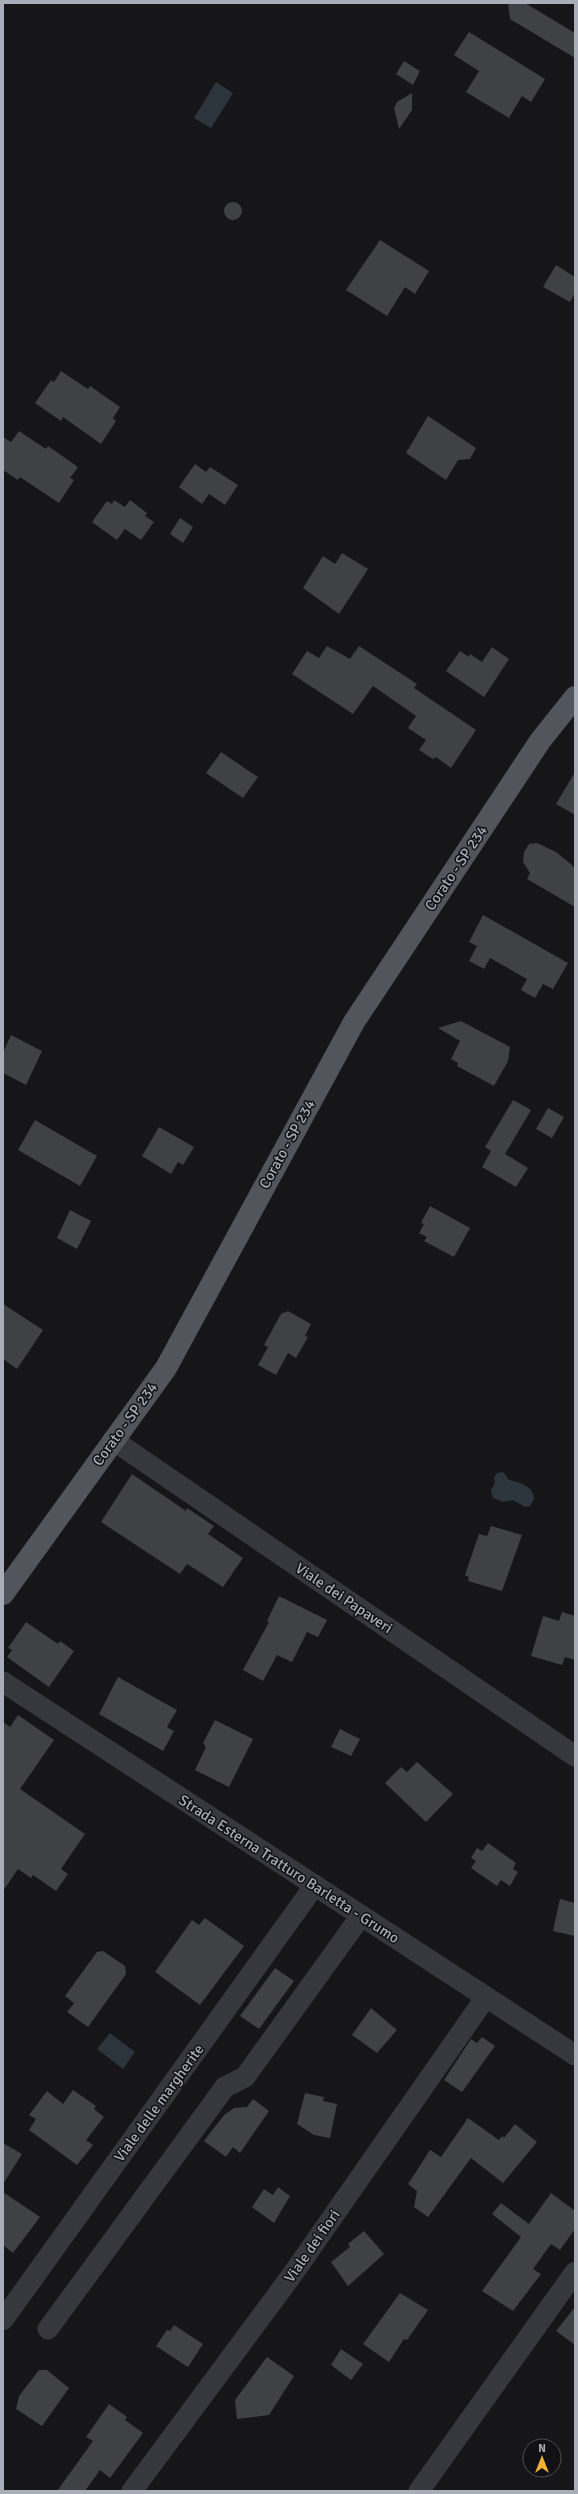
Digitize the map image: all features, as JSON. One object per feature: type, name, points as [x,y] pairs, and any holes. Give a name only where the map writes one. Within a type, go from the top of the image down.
[{"type":"main road","name":"Corato - SP 234","points":[[3,1594],[166,1368],[354,1022],[540,741],[575,697]]},
{"type":"street","name":"Viale dei Papaveri","points":[[113,1440],[575,1756]]},
{"type":"street","name":"Strada Esterna Tratturo Barletta - Grumo","points":[[3,1682],[575,2055]]},
{"type":"street","name":"Viale delle margherite","points":[[3,2320],[315,1885]]},
{"type":"street","points":[[48,2329],[225,2086],[245,2077],[361,1916]]},
{"type":"street","name":"Viale dei fiori","points":[[132,2491],[292,2275],[486,1997]]},
{"type":"street","points":[[419,2491],[575,2272]]},
{"type":"shaded area","points":[[216,82],[233,93],[211,128],[194,118]]},
{"type":"shaded area","points":[[503,1472],[509,1480],[521,1483],[532,1491],[534,1499],[530,1506],[525,1507],[513,1500],[503,1502],[493,1498],[491,1490],[495,1483],[494,1477],[497,1473]]},
{"type":"shaded area","points":[[110,2033],[135,2052],[123,2069],[97,2049]]},
{"type":"building","points":[[508,3],[525,3],[575,33],[575,58],[510,19]]},
{"type":"building","points":[[469,32],[545,79],[531,102],[522,96],[509,118],[466,92],[479,71],[454,55]]},
{"type":"building","points":[[404,61],[420,71],[413,85],[396,74]]},
{"type":"building","points":[[412,93],[412,110],[399,129],[394,108],[397,102]]},
{"type":"building","points":[[233,202],[239,205],[242,211],[239,217],[233,220],[227,217],[224,211],[227,205]]},
{"type":"building","points":[[380,240],[429,271],[415,294],[405,287],[387,316],[346,290]]},
{"type":"building","points":[[556,265],[575,277],[575,293],[570,302],[543,287]]},
{"type":"building","points":[[61,371],[88,389],[90,386],[120,407],[113,418],[116,421],[101,444],[63,417],[61,421],[35,403],[51,380],[54,382]]},
{"type":"building","points":[[428,416],[476,448],[470,459],[458,460],[446,480],[406,453]]},
{"type":"building","points":[[19,431],[46,449],[48,446],[78,467],[70,478],[74,480],[59,503],[20,477],[18,480],[3,470],[3,437],[11,442]]},
{"type":"building","points":[[195,464],[206,472],[210,467],[238,485],[225,505],[209,494],[202,504],[179,487]]},
{"type":"building","points":[[114,500],[125,507],[130,500],[147,513],[145,516],[154,522],[141,540],[125,529],[117,540],[92,522],[107,501],[112,504]]},
{"type":"building","points":[[180,518],[193,527],[183,543],[170,534]]},
{"type":"building","points":[[342,553],[368,569],[339,614],[303,588],[323,556],[335,564]]},
{"type":"building","points":[[327,646],[350,659],[359,646],[417,684],[414,688],[476,730],[451,768],[436,757],[433,759],[419,750],[426,740],[408,728],[416,716],[373,686],[353,714],[292,674],[307,651],[319,658]]},
{"type":"building","points":[[492,647],[509,659],[484,697],[446,671],[460,651],[469,657],[470,654],[482,662]]},
{"type":"building","points":[[221,752],[258,777],[243,798],[206,773]]},
{"type":"building","points":[[575,772],[575,815],[556,804]]},
{"type":"building","points":[[537,843],[556,852],[572,865],[575,870],[575,907],[527,879],[530,873],[523,862],[524,852],[529,844]]},
{"type":"building","points":[[483,915],[568,963],[553,989],[543,984],[535,998],[521,990],[527,979],[490,958],[484,969],[469,961],[477,946],[469,942]]},
{"type":"building","points":[[461,1021],[510,1047],[508,1061],[494,1086],[457,1066],[458,1063],[451,1059],[460,1041],[438,1028]]},
{"type":"building","points":[[11,1035],[42,1051],[26,1085],[3,1073],[3,1053]]},
{"type":"building","points":[[513,1100],[531,1110],[505,1154],[528,1168],[516,1187],[482,1167],[491,1151],[485,1147]]},
{"type":"building","points":[[548,1108],[564,1117],[552,1138],[536,1129]]},
{"type":"building","points":[[35,1120],[97,1156],[80,1186],[18,1150]]},
{"type":"building","points":[[159,1127],[194,1147],[183,1165],[178,1162],[171,1174],[142,1156]]},
{"type":"building","points":[[430,1206],[470,1228],[454,1257],[424,1241],[427,1237],[419,1233],[424,1224],[421,1223]]},
{"type":"building","points":[[70,1210],[91,1221],[77,1249],[57,1238]]},
{"type":"building","points":[[3,1304],[43,1330],[17,1369],[3,1359]]},
{"type":"building","points":[[288,1311],[311,1324],[305,1336],[308,1337],[296,1358],[288,1353],[276,1375],[258,1365],[268,1347],[264,1345],[281,1314]]},
{"type":"building","points":[[132,1474],[186,1511],[187,1508],[214,1526],[208,1534],[243,1558],[223,1587],[187,1564],[180,1574],[101,1522]]},
{"type":"building","points":[[491,1526],[522,1535],[502,1591],[468,1581],[469,1577],[465,1575],[479,1534],[487,1536]]},
{"type":"building","points":[[279,1596],[327,1620],[318,1637],[307,1632],[292,1662],[277,1655],[263,1681],[243,1670],[269,1622],[267,1621]]},
{"type":"building","points":[[562,1612],[575,1616],[575,1660],[565,1657],[562,1665],[531,1656],[543,1616],[559,1621]]},
{"type":"building","points":[[26,1622],[58,1644],[60,1641],[74,1651],[49,1687],[7,1657],[12,1650],[8,1648]]},
{"type":"building","points":[[118,1677],[177,1710],[167,1727],[174,1731],[163,1751],[99,1714]]},
{"type":"building","points":[[18,1715],[54,1740],[20,1789],[85,1834],[61,1869],[68,1874],[56,1891],[33,1875],[31,1878],[18,1869],[3,1891],[3,1722],[10,1727]]},
{"type":"building","points":[[215,1720],[253,1739],[229,1787],[195,1770],[206,1747],[203,1743]]},
{"type":"building","points":[[340,1729],[360,1739],[351,1756],[331,1747]]},
{"type":"building","points":[[417,1762],[453,1794],[426,1822],[385,1783],[401,1767],[407,1772]]},
{"type":"building","points":[[488,1843],[516,1863],[513,1869],[518,1872],[510,1886],[501,1880],[497,1886],[471,1868],[476,1861],[471,1858],[477,1848],[482,1851]]},
{"type":"building","points":[[560,1899],[575,1903],[575,1936],[553,1931]]},
{"type":"building","points":[[205,1918],[244,1946],[200,2005],[155,1972],[192,1920],[199,1925]]},
{"type":"building","points":[[103,1951],[125,1966],[126,1974],[88,2027],[67,2012],[74,2003],[65,1996],[97,1952]]},
{"type":"building","points":[[275,1968],[294,1981],[259,2029],[240,2016]]},
{"type":"building","points":[[371,2008],[397,2030],[377,2053],[352,2035]]},
{"type":"building","points":[[482,2037],[495,2046],[462,2092],[444,2080],[471,2039],[477,2043]]},
{"type":"building","points":[[73,2090],[96,2106],[94,2109],[104,2117],[86,2140],[93,2145],[77,2165],[29,2130],[36,2119],[29,2115],[47,2091],[63,2104]]},
{"type":"building","points":[[305,2093],[324,2097],[323,2101],[337,2104],[330,2138],[314,2135],[297,2124]]},
{"type":"building","points":[[253,2099],[269,2111],[240,2153],[233,2147],[226,2157],[204,2141],[224,2115],[234,2108],[247,2107]]},
{"type":"building","points":[[468,2118],[499,2140],[502,2136],[504,2138],[515,2124],[537,2142],[503,2183],[471,2158],[428,2217],[414,2207],[417,2191],[408,2184],[430,2150],[441,2157]]},
{"type":"building","points":[[3,2143],[22,2154],[3,2184]]},
{"type":"building","points":[[278,2187],[290,2196],[274,2223],[252,2207],[264,2189],[273,2195]]},
{"type":"building","points":[[3,2192],[40,2217],[13,2253],[3,2245]]},
{"type":"building","points":[[551,2193],[575,2211],[575,2229],[560,2250],[551,2244],[533,2269],[541,2274],[513,2311],[482,2291],[521,2237],[492,2214],[501,2203],[529,2224]]},
{"type":"building","points":[[364,2231],[384,2254],[348,2286],[331,2262],[350,2247],[348,2244]]},
{"type":"building","points":[[400,2293],[428,2310],[407,2340],[404,2339],[389,2362],[363,2344]]},
{"type":"building","points":[[575,2307],[575,2345],[556,2331]]},
{"type":"building","points":[[174,2325],[203,2344],[188,2367],[156,2346],[167,2330],[170,2331]]},
{"type":"building","points":[[341,2349],[363,2364],[351,2380],[331,2365]]},
{"type":"building","points":[[267,2357],[294,2376],[269,2415],[237,2419],[235,2400]]},
{"type":"building","points":[[39,2370],[47,2370],[69,2388],[42,2426],[16,2409],[19,2396]]},
{"type":"building","points":[[109,2404],[127,2417],[125,2420],[143,2433],[110,2478],[100,2470],[85,2491],[57,2491],[93,2441],[86,2437]]}]
